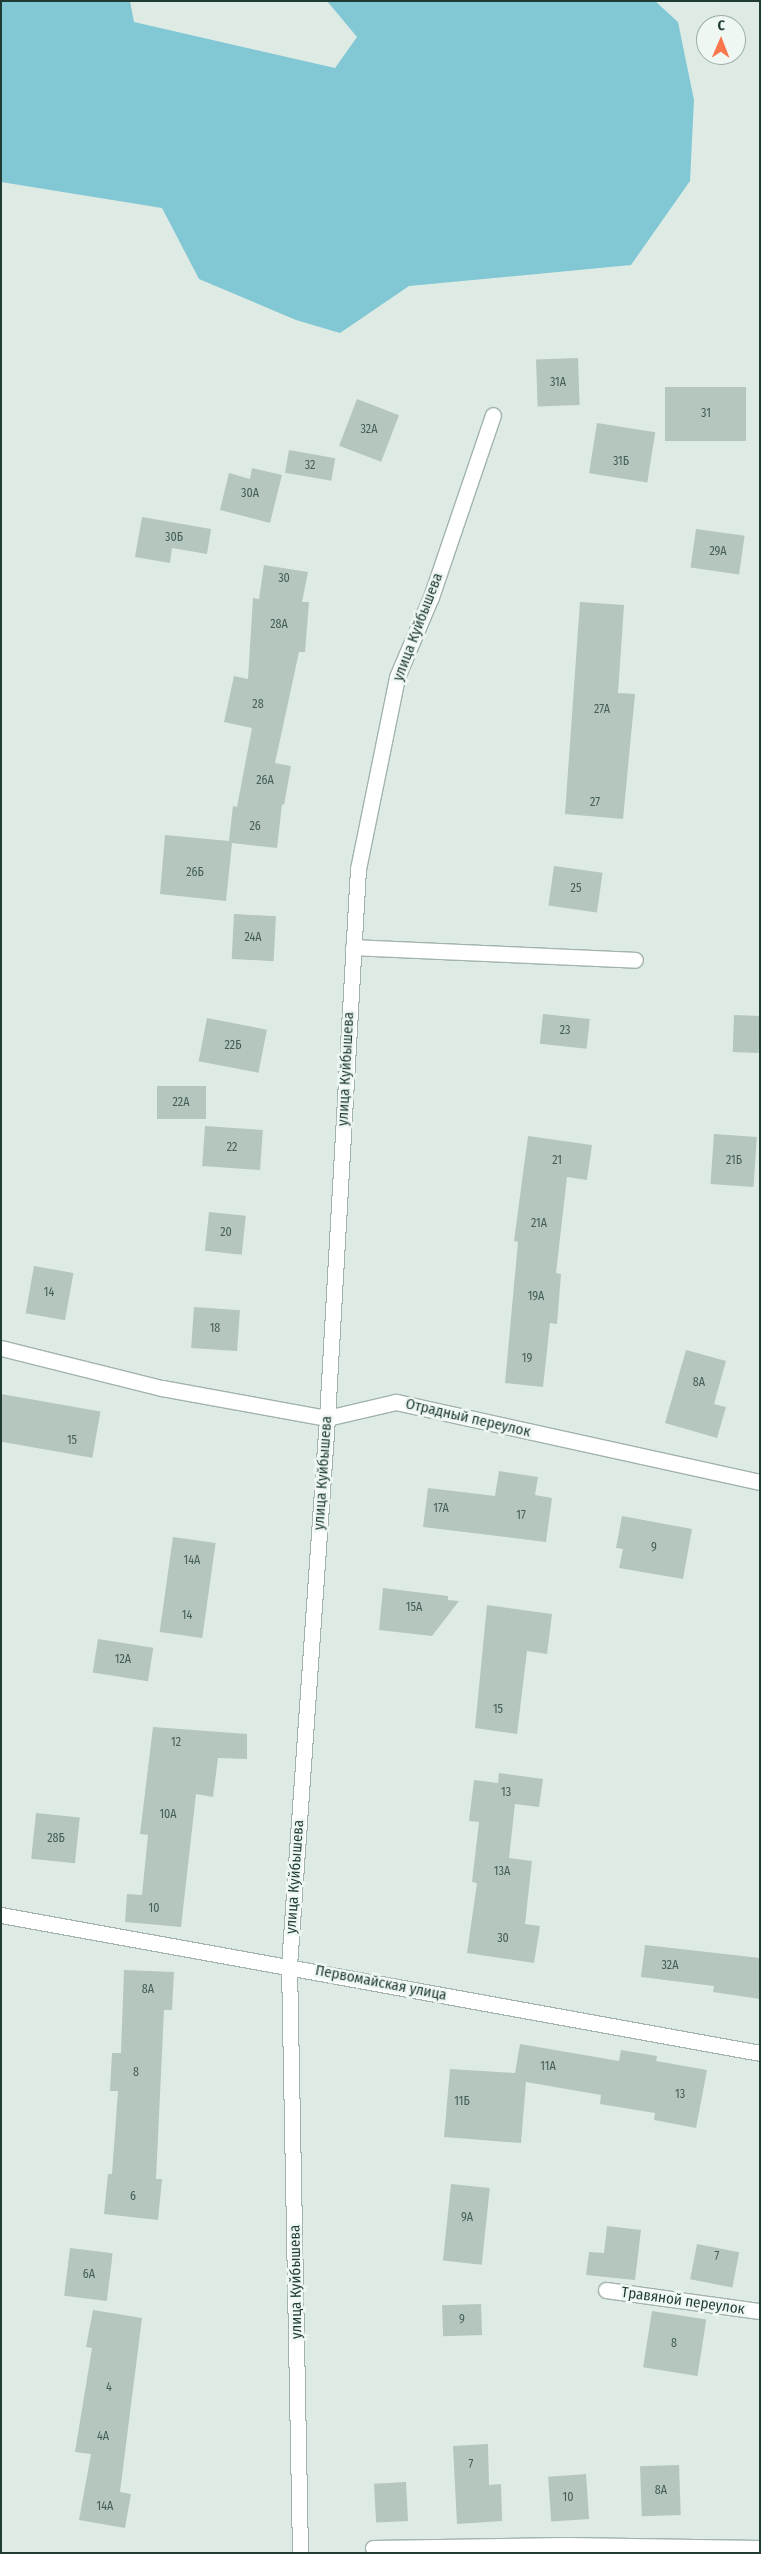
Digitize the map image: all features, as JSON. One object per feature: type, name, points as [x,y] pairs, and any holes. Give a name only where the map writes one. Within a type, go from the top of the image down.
[{"type":"street","name":"улица Куйбышева","points":[[300,2553],[288,1966],[327,1418],[358,869],[396,677],[431,597],[493,415]]},
{"type":"street","points":[[353,947],[636,960]]},
{"type":"street","name":"Отрадный переулок","points":[[1,1348],[162,1388],[327,1418],[396,1402],[760,1482]]},
{"type":"street","name":"Первомайская улица","points":[[1,1915],[760,2053]]},
{"type":"street","name":"Травяной переулок","points":[[606,2290],[760,2311]]},
{"type":"street","points":[[373,2548],[567,2545],[760,2548]]},
{"type":"water","points":[[1,1],[130,1],[134,22],[335,68],[357,37],[327,1],[655,1],[678,22],[694,100],[690,181],[631,265],[409,286],[340,333],[296,320],[199,279],[162,208],[1,182]]},
{"type":"building","points":[[578,358],[580,405],[538,406],[536,359]]},
{"type":"building","points":[[665,387],[746,387],[746,441],[665,441]]},
{"type":"building","points":[[357,399],[399,415],[381,462],[339,446]]},
{"type":"building","points":[[597,423],[655,432],[647,483],[589,473]]},
{"type":"building","points":[[289,450],[335,458],[331,481],[285,473]]},
{"type":"building","points":[[252,468],[282,475],[270,523],[220,510],[229,473],[250,479]]},
{"type":"building","points":[[142,517],[211,529],[207,554],[172,548],[170,563],[135,557]]},
{"type":"building","points":[[696,529],[745,536],[739,574],[691,568]]},
{"type":"building","points":[[264,565],[308,572],[302,602],[309,602],[305,652],[299,652],[275,763],[291,766],[284,805],[282,804],[277,848],[232,843],[226,901],[160,894],[165,835],[229,841],[233,806],[237,807],[252,728],[224,722],[234,676],[248,679],[253,598],[259,599]]},
{"type":"building","points":[[580,602],[624,605],[618,693],[635,694],[623,819],[565,814]]},
{"type":"building","points":[[554,866],[603,873],[597,912],[548,906]]},
{"type":"building","points":[[234,914],[276,916],[274,961],[232,959]]},
{"type":"building","points":[[543,1014],[590,1019],[587,1049],[540,1044]]},
{"type":"building","points":[[734,1015],[760,1016],[759,1053],[733,1052]]},
{"type":"building","points":[[207,1018],[267,1030],[258,1073],[199,1061]]},
{"type":"building","points":[[157,1086],[206,1086],[206,1119],[157,1119]]},
{"type":"building","points":[[205,1126],[263,1130],[260,1170],[202,1166]]},
{"type":"building","points":[[714,1134],[757,1137],[753,1187],[711,1184]]},
{"type":"building","points":[[528,1136],[592,1145],[587,1180],[567,1177],[556,1273],[561,1274],[557,1324],[550,1323],[543,1387],[505,1383],[518,1242],[514,1241]]},
{"type":"building","points":[[209,1212],[246,1216],[242,1255],[205,1251]]},
{"type":"building","points":[[34,1266],[73,1273],[65,1320],[26,1313]]},
{"type":"building","points":[[194,1307],[240,1310],[237,1351],[191,1348]]},
{"type":"building","points":[[686,1350],[726,1361],[714,1404],[726,1407],[717,1438],[665,1423]]},
{"type":"building","points":[[1,1394],[100,1412],[92,1458],[1,1442]]},
{"type":"building","points":[[499,1471],[538,1477],[535,1495],[552,1498],[546,1542],[423,1527],[428,1488],[495,1496]]},
{"type":"building","points":[[622,1516],[692,1529],[683,1579],[619,1568],[623,1549],[616,1548]]},
{"type":"building","points":[[173,1537],[216,1543],[202,1638],[160,1632]]},
{"type":"building","points":[[383,1588],[448,1596],[448,1600],[459,1601],[432,1636],[379,1630]]},
{"type":"building","points":[[487,1605],[552,1614],[547,1654],[527,1651],[517,1734],[475,1728]]},
{"type":"building","points":[[98,1639],[153,1648],[148,1681],[93,1673]]},
{"type":"building","points":[[153,1727],[247,1734],[247,1759],[218,1758],[213,1797],[196,1794],[181,1927],[125,1922],[127,1894],[142,1895],[148,1835],[140,1834]]},
{"type":"building","points":[[499,1773],[543,1779],[539,1807],[515,1804],[509,1858],[532,1861],[525,1924],[540,1926],[534,1963],[467,1953],[477,1883],[472,1882],[479,1822],[469,1821],[474,1780],[498,1783]]},
{"type":"building","points":[[36,1813],[80,1818],[75,1863],[31,1859]]},
{"type":"building","points":[[645,1945],[760,1958],[760,1999],[713,1992],[714,1986],[641,1977]]},
{"type":"building","points":[[124,1970],[174,1972],[172,2010],[164,2010],[156,2179],[162,2179],[158,2220],[104,2214],[108,2174],[112,2174],[118,2091],[110,2091],[112,2053],[121,2053]]},
{"type":"building","points":[[520,2044],[619,2061],[621,2050],[657,2056],[656,2061],[707,2070],[696,2128],[654,2120],[655,2113],[600,2104],[601,2095],[526,2082],[521,2143],[444,2137],[450,2069],[515,2073]]},
{"type":"building","points":[[451,2184],[490,2188],[482,2265],[443,2261]]},
{"type":"building","points":[[607,2226],[641,2230],[635,2280],[586,2275],[589,2252],[604,2253]]},
{"type":"building","points":[[697,2244],[739,2252],[732,2288],[690,2279]]},
{"type":"building","points":[[70,2248],[113,2253],[107,2301],[64,2296]]},
{"type":"building","points":[[481,2304],[482,2335],[443,2336],[442,2305]]},
{"type":"building","points":[[93,2310],[142,2318],[120,2492],[131,2494],[125,2528],[79,2520],[91,2454],[75,2452],[92,2348],[86,2347]]},
{"type":"building","points":[[652,2311],[706,2320],[697,2376],[643,2367]]},
{"type":"building","points":[[488,2444],[489,2485],[501,2484],[502,2521],[457,2524],[453,2446]]},
{"type":"building","points":[[679,2465],[681,2515],[642,2516],[640,2466]]},
{"type":"building","points":[[586,2474],[589,2519],[551,2522],[548,2477]]},
{"type":"building","points":[[406,2482],[408,2521],[376,2523],[374,2484]]}]
